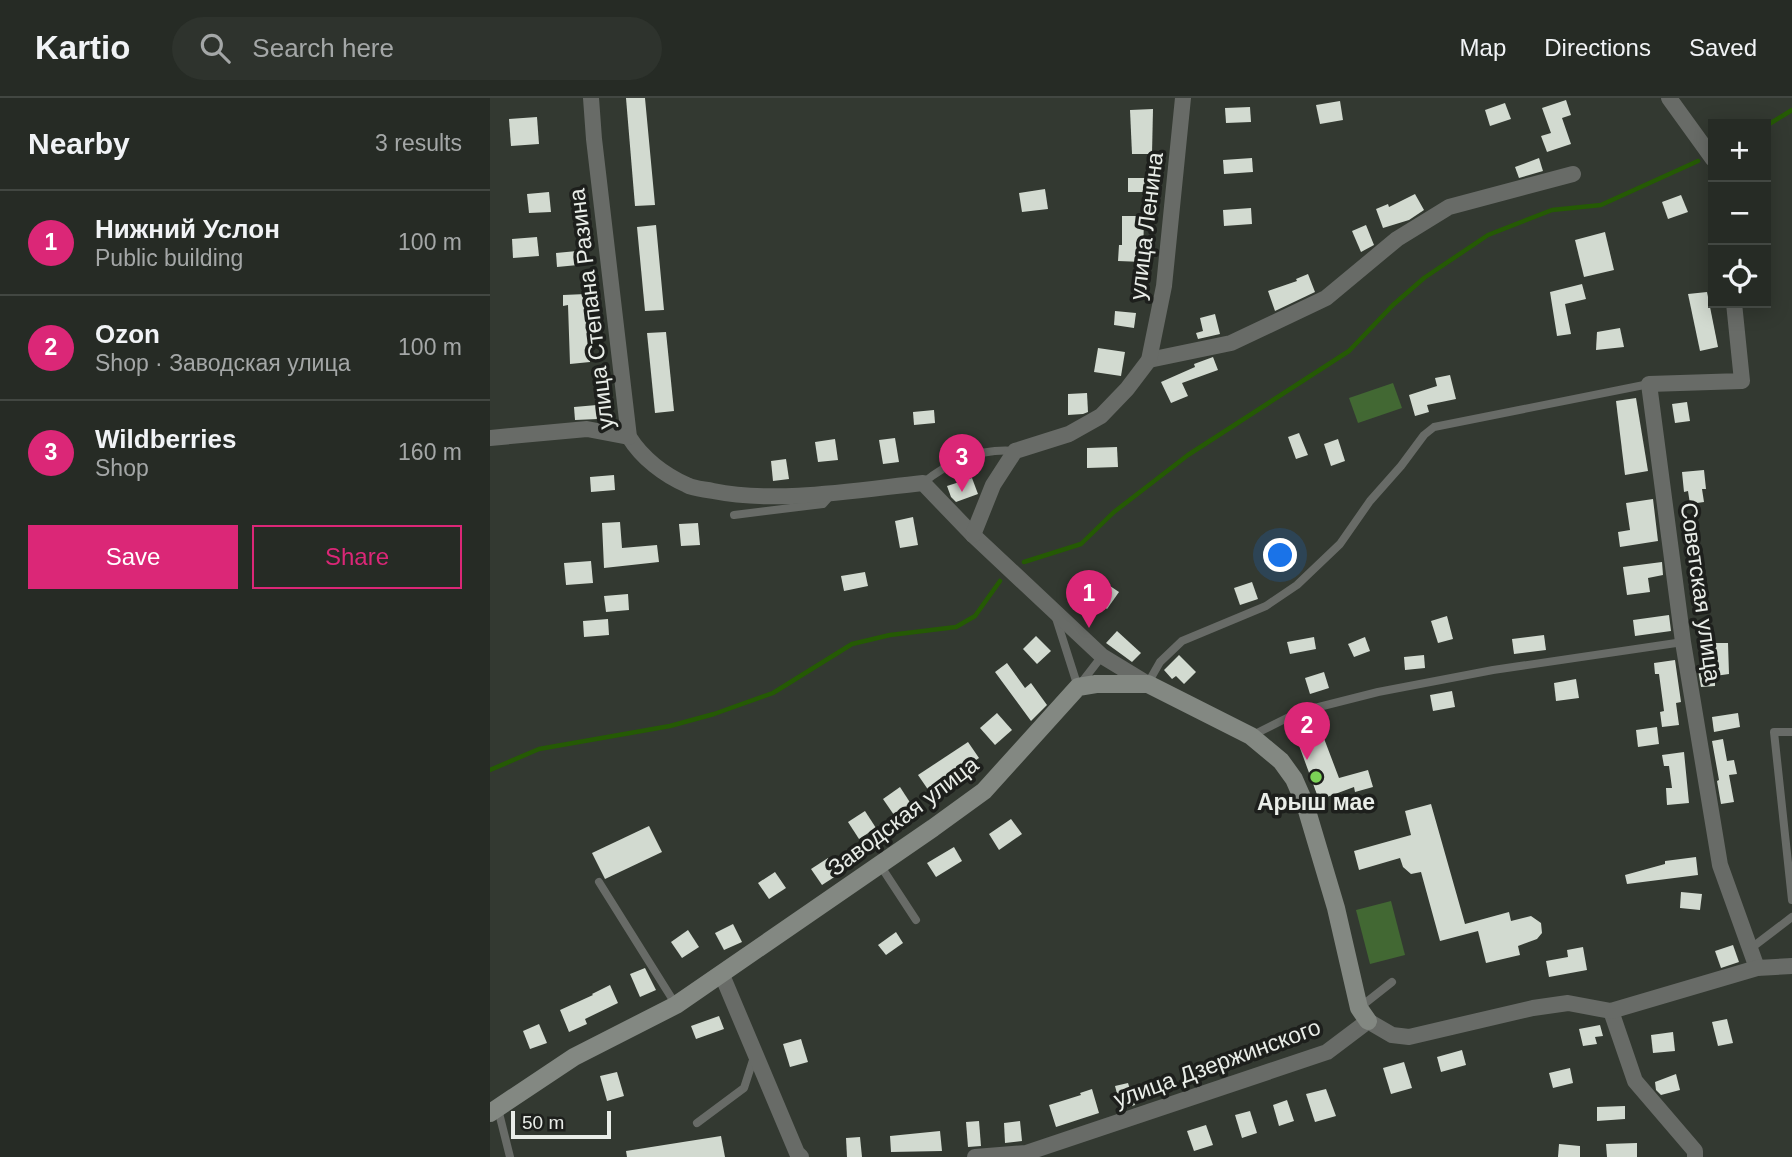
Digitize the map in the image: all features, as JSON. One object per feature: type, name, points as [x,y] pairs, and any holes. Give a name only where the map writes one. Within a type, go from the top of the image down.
[{"type":"street","name":"улица Степана Разина","points":[[592,98],[594,139],[629,438],[657,468],[688,486],[740,496],[834,492],[923,483]]},
{"type":"street","name":"улица Ленина","points":[[1149,360],[1164,286],[1183,98]]},
{"type":"street","points":[[1669,98],[1708,152]]},
{"type":"street","points":[[1149,360],[1231,343],[1326,298],[1397,239],[1449,207],[1573,174]]},
{"type":"street","points":[[1649,384],[1742,381],[1735,308]]},
{"type":"street","name":"улица Степана Разина","points":[[1015,451],[1069,434],[1101,416],[1149,360]]},
{"type":"street","name":"Советская улица","points":[[1649,384],[1684,642],[1720,865],[1757,968]]},
{"type":"street","points":[[490,438],[587,429],[629,438]]},
{"type":"street","points":[[973,535],[993,485],[1015,451]]},
{"type":"street","points":[[923,483],[973,535],[1102,656],[1147,684],[1251,736],[1281,761],[1294,779],[1305,804],[1363,1014],[1392,1035],[1409,1037],[1533,1008],[1568,1003],[1611,1011],[1757,968],[1792,966]]},
{"type":"street","points":[[1078,687],[1109,683],[1147,684]]},
{"type":"street","name":"Заводская улица","points":[[494,1110],[574,1057],[676,1005],[984,791],[1078,687]]},
{"type":"street","points":[[722,975],[797,1153],[802,1157]]},
{"type":"street","points":[[1611,1011],[1635,1081],[1695,1151],[1695,1157]]},
{"type":"street","name":"улица Дзержинского","points":[[975,1157],[1026,1155],[1328,1052],[1363,1014]]},
{"type":"lane","points":[[1147,684],[1160,662],[1182,641],[1266,606],[1297,585],[1340,544],[1370,501],[1424,435],[1434,427],[1649,384]]},
{"type":"lane","name":"улица Степана Разина","points":[[923,483],[943,467],[963,458],[998,450],[1015,451]]},
{"type":"lane","points":[[734,515],[823,504],[834,492]]},
{"type":"lane","points":[[1054,612],[1078,687]]},
{"type":"lane","points":[[1251,736],[1299,712],[1378,692],[1493,670],[1684,642]]},
{"type":"lane","points":[[1078,687],[1102,656]]},
{"type":"lane","points":[[1792,732],[1774,732],[1792,900]]},
{"type":"lane","points":[[880,865],[916,920]]},
{"type":"lane","points":[[599,882],[676,1005]]},
{"type":"lane","points":[[1750,949],[1792,917]]},
{"type":"lane","points":[[1363,1014],[1392,982]]},
{"type":"lane","points":[[697,1123],[744,1088],[755,1055]]},
{"type":"lane","points":[[494,1110],[510,1157]]},
{"type":"green space","points":[[1393,383],[1402,408],[1358,423],[1349,398]]},
{"type":"green space","points":[[1391,901],[1405,955],[1370,964],[1356,910]]},
{"type":"building","points":[[626,98],[645,98],[655,205],[635,206]]},
{"type":"building","points":[[1566,100],[1571,115],[1562,118],[1571,144],[1547,152],[1541,136],[1551,133],[1542,108]]},
{"type":"building","points":[[1340,101],[1343,120],[1320,124],[1316,105]]},
{"type":"building","points":[[1505,103],[1511,119],[1490,126],[1485,110]]},
{"type":"building","points":[[1250,107],[1251,122],[1226,123],[1225,108]]},
{"type":"building","points":[[1153,109],[1152,154],[1132,154],[1130,110]]},
{"type":"building","points":[[537,117],[539,144],[511,146],[509,119]]},
{"type":"building","points":[[1252,158],[1253,172],[1224,174],[1223,160]]},
{"type":"building","points":[[1539,158],[1543,171],[1519,178],[1515,167]]},
{"type":"building","points":[[1128,178],[1149,178],[1149,192],[1128,192]]},
{"type":"building","points":[[1045,189],[1048,209],[1022,212],[1019,193]]},
{"type":"building","points":[[549,192],[551,212],[529,213],[527,194]]},
{"type":"building","points":[[1415,194],[1424,210],[1409,220],[1383,228],[1376,209],[1388,204],[1389,207]]},
{"type":"building","points":[[1681,195],[1688,212],[1668,219],[1662,202]]},
{"type":"building","points":[[1251,208],[1252,224],[1224,226],[1223,210]]},
{"type":"building","points":[[1122,216],[1144,216],[1143,262],[1118,261],[1119,245],[1122,245]]},
{"type":"building","points":[[656,225],[664,310],[645,311],[637,227]]},
{"type":"building","points":[[1366,225],[1374,245],[1361,252],[1352,231]]},
{"type":"building","points":[[1605,232],[1614,270],[1584,277],[1575,240]]},
{"type":"building","points":[[537,237],[539,256],[513,258],[512,239]]},
{"type":"building","points":[[577,251],[578,265],[557,267],[556,253]]},
{"type":"building","points":[[1308,274],[1315,292],[1275,311],[1268,291],[1297,281],[1296,279]]},
{"type":"building","points":[[1582,284],[1586,299],[1565,304],[1571,334],[1557,336],[1550,292]]},
{"type":"building","points":[[1707,292],[1708,308],[1710,308],[1718,347],[1700,351],[1688,294]]},
{"type":"building","points":[[586,294],[590,362],[570,364],[568,305],[563,306],[563,295]]},
{"type":"building","points":[[1115,311],[1136,313],[1134,328],[1114,325]]},
{"type":"building","points":[[1215,314],[1220,334],[1198,339],[1196,333],[1203,331],[1200,318]]},
{"type":"building","points":[[1620,328],[1624,347],[1596,350],[1597,332]]},
{"type":"building","points":[[666,332],[674,411],[655,413],[647,333]]},
{"type":"building","points":[[1098,348],[1125,352],[1121,376],[1094,372]]},
{"type":"building","points":[[1213,357],[1218,370],[1182,383],[1188,396],[1171,403],[1161,382]]},
{"type":"building","points":[[1450,375],[1456,399],[1427,405],[1429,412],[1415,416],[1409,395],[1437,386],[1435,378]]},
{"type":"building","points":[[1087,393],[1088,412],[1068,415],[1068,394]]},
{"type":"building","points":[[1636,398],[1648,471],[1625,475],[1616,401]]},
{"type":"building","points":[[1687,402],[1690,421],[1675,423],[1672,404]]},
{"type":"building","points":[[597,405],[598,419],[575,420],[574,407]]},
{"type":"building","points":[[934,410],[935,423],[914,425],[913,412]]},
{"type":"building","points":[[1299,433],[1308,455],[1296,459],[1288,437]]},
{"type":"building","points":[[895,438],[899,462],[883,464],[879,440]]},
{"type":"building","points":[[835,439],[838,460],[818,462],[815,442]]},
{"type":"building","points":[[1338,439],[1345,461],[1331,466],[1324,444]]},
{"type":"building","points":[[1117,447],[1118,467],[1087,468],[1087,448]]},
{"type":"building","points":[[786,459],[789,479],[773,481],[771,461]]},
{"type":"building","points":[[1704,470],[1704,502],[1690,504],[1688,491],[1684,492],[1682,472]]},
{"type":"building","points":[[614,475],[615,490],[591,492],[590,477]]},
{"type":"building","points":[[972,478],[978,494],[956,502],[947,486]]},
{"type":"building","points":[[1653,499],[1658,541],[1620,547],[1618,532],[1630,530],[1626,503]]},
{"type":"building","points":[[913,517],[918,545],[900,548],[895,521]]},
{"type":"building","points":[[620,522],[622,548],[657,545],[659,562],[604,568],[602,523]]},
{"type":"building","points":[[698,523],[700,545],[681,546],[679,524]]},
{"type":"building","points":[[591,561],[593,583],[566,585],[564,563]]},
{"type":"building","points":[[1662,562],[1663,575],[1648,578],[1650,592],[1627,595],[1623,567]]},
{"type":"building","points":[[865,572],[868,586],[844,591],[841,576]]},
{"type":"building","points":[[1101,580],[1119,592],[1107,609],[1089,597]]},
{"type":"building","points":[[1252,582],[1258,599],[1240,605],[1234,588]]},
{"type":"building","points":[[628,594],[629,610],[606,612],[604,596]]},
{"type":"building","points":[[1669,615],[1671,631],[1635,636],[1633,620]]},
{"type":"building","points":[[1447,616],[1453,639],[1438,643],[1431,621]]},
{"type":"building","points":[[608,619],[609,635],[584,637],[583,621]]},
{"type":"building","points":[[1117,631],[1141,653],[1132,662],[1106,643]]},
{"type":"building","points":[[1544,635],[1546,650],[1514,654],[1512,639]]},
{"type":"building","points":[[1036,636],[1051,651],[1037,664],[1023,649]]},
{"type":"building","points":[[1314,637],[1316,649],[1290,654],[1287,642]]},
{"type":"building","points":[[1365,637],[1370,651],[1354,657],[1348,644]]},
{"type":"building","points":[[1702,643],[1728,643],[1729,674],[1715,676],[1715,686],[1701,687],[1698,670],[1703,669]]},
{"type":"building","points":[[1179,655],[1196,672],[1184,684],[1176,676],[1172,679],[1164,670]]},
{"type":"building","points":[[1424,655],[1425,668],[1405,670],[1404,657]]},
{"type":"building","points":[[1675,660],[1681,702],[1676,703],[1679,725],[1662,727],[1660,712],[1664,711],[1659,674],[1655,674],[1654,663]]},
{"type":"building","points":[[1007,663],[1025,688],[1031,683],[1047,705],[1031,721],[995,672]]},
{"type":"building","points":[[1324,672],[1329,688],[1310,694],[1305,678]]},
{"type":"building","points":[[1576,679],[1579,698],[1556,701],[1554,683]]},
{"type":"building","points":[[1452,691],[1455,707],[1433,711],[1430,695]]},
{"type":"building","points":[[997,713],[1012,730],[995,745],[980,728]]},
{"type":"building","points":[[1738,713],[1740,727],[1714,732],[1712,717]]},
{"type":"building","points":[[1317,720],[1339,778],[1368,770],[1373,787],[1355,792],[1354,787],[1319,800],[1293,729]]},
{"type":"building","points":[[1657,727],[1659,744],[1638,747],[1636,730]]},
{"type":"building","points":[[1723,739],[1727,761],[1734,760],[1737,774],[1729,775],[1734,802],[1721,804],[1712,741]]},
{"type":"building","points":[[968,742],[979,758],[929,791],[918,775]]},
{"type":"building","points":[[1684,752],[1689,803],[1667,805],[1666,788],[1672,788],[1669,766],[1664,766],[1662,755]]},
{"type":"building","points":[[900,787],[911,804],[894,815],[883,799]]},
{"type":"building","points":[[1431,804],[1465,924],[1509,912],[1511,921],[1531,916],[1541,923],[1542,933],[1537,939],[1518,946],[1520,955],[1486,963],[1478,931],[1440,941],[1421,872],[1411,874],[1403,867],[1400,858],[1359,870],[1354,851],[1411,835],[1405,811]]},
{"type":"building","points":[[865,811],[876,828],[859,839],[848,822]]},
{"type":"building","points":[[1011,819],[1022,834],[999,850],[989,834]]},
{"type":"building","points":[[649,826],[662,852],[605,879],[592,853]]},
{"type":"building","points":[[954,847],[962,861],[936,877],[927,863]]},
{"type":"building","points":[[1696,857],[1698,875],[1627,884],[1625,875],[1665,864],[1665,861]]},
{"type":"building","points":[[828,858],[839,874],[822,885],[811,869]]},
{"type":"building","points":[[775,872],[786,888],[769,899],[758,883]]},
{"type":"building","points":[[1681,892],[1702,894],[1700,910],[1680,908]]},
{"type":"building","points":[[733,924],[742,942],[724,950],[715,933]]},
{"type":"building","points":[[688,930],[699,947],[682,958],[671,942]]},
{"type":"building","points":[[896,932],[903,943],[886,955],[878,945]]},
{"type":"building","points":[[1733,945],[1739,962],[1721,968],[1715,951]]},
{"type":"building","points":[[1583,947],[1587,970],[1549,977],[1546,961],[1568,957],[1567,950]]},
{"type":"building","points":[[645,968],[656,990],[640,997],[630,974]]},
{"type":"building","points":[[610,985],[618,1003],[585,1019],[587,1024],[569,1032],[560,1010]]},
{"type":"building","points":[[719,1016],[724,1029],[696,1039],[691,1026]]},
{"type":"building","points":[[1727,1019],[1733,1043],[1718,1046],[1712,1022]]},
{"type":"building","points":[[539,1024],[547,1043],[530,1049],[523,1031]]},
{"type":"building","points":[[1600,1025],[1603,1036],[1595,1037],[1597,1044],[1583,1046],[1579,1029]]},
{"type":"building","points":[[1673,1032],[1675,1051],[1653,1053],[1651,1035]]},
{"type":"building","points":[[801,1039],[808,1062],[790,1067],[783,1044]]},
{"type":"building","points":[[1462,1050],[1466,1065],[1441,1072],[1437,1057]]},
{"type":"building","points":[[1404,1062],[1412,1088],[1391,1094],[1383,1068]]},
{"type":"building","points":[[1570,1068],[1573,1083],[1553,1088],[1549,1073]]},
{"type":"building","points":[[617,1072],[624,1096],[607,1101],[600,1076]]},
{"type":"building","points":[[1676,1074],[1680,1090],[1661,1095],[1656,1090],[1655,1082]]},
{"type":"building","points":[[1128,1083],[1135,1105],[1121,1109],[1115,1086]]},
{"type":"building","points":[[1092,1089],[1099,1113],[1056,1127],[1049,1105]]},
{"type":"building","points":[[1326,1089],[1336,1116],[1315,1122],[1306,1094]]},
{"type":"building","points":[[1287,1100],[1294,1121],[1279,1126],[1273,1105]]},
{"type":"building","points":[[1625,1106],[1625,1119],[1597,1121],[1597,1107]]},
{"type":"building","points":[[1250,1111],[1257,1133],[1242,1138],[1235,1115]]},
{"type":"building","points":[[979,1121],[981,1146],[968,1147],[966,1122]]},
{"type":"building","points":[[1020,1121],[1022,1141],[1005,1143],[1004,1123]]},
{"type":"building","points":[[1206,1125],[1213,1145],[1194,1151],[1187,1131]]},
{"type":"building","points":[[940,1131],[942,1151],[891,1152],[890,1136]]},
{"type":"building","points":[[721,1136],[725,1157],[627,1157],[626,1151]]},
{"type":"building","points":[[860,1137],[862,1157],[847,1157],[846,1138]]},
{"type":"building","points":[[1637,1143],[1637,1157],[1607,1157],[1606,1144]]},
{"type":"building","points":[[1559,1144],[1580,1146],[1580,1157],[1558,1157]]},
{"type":"waterway","points":[[1771,123],[1792,110]]},
{"type":"waterway","points":[[1024,562],[1081,544],[1114,512],[1188,455],[1349,351],[1393,305],[1424,278],[1488,235],[1552,210],[1601,205],[1698,161]]},
{"type":"waterway","points":[[490,770],[539,749],[670,726],[714,714],[773,693],[852,644],[890,635],[956,627],[975,616],[1000,581]]},
{"type":"place","name":"Wildberries","points":[[962,492]]},
{"type":"place","name":"Нижний Услон","points":[[1089,628]]},
{"type":"place","name":"Ozon","points":[[1307,760]]},
{"type":"place","name":"Арыш мае","points":[[1316,777]]}]
